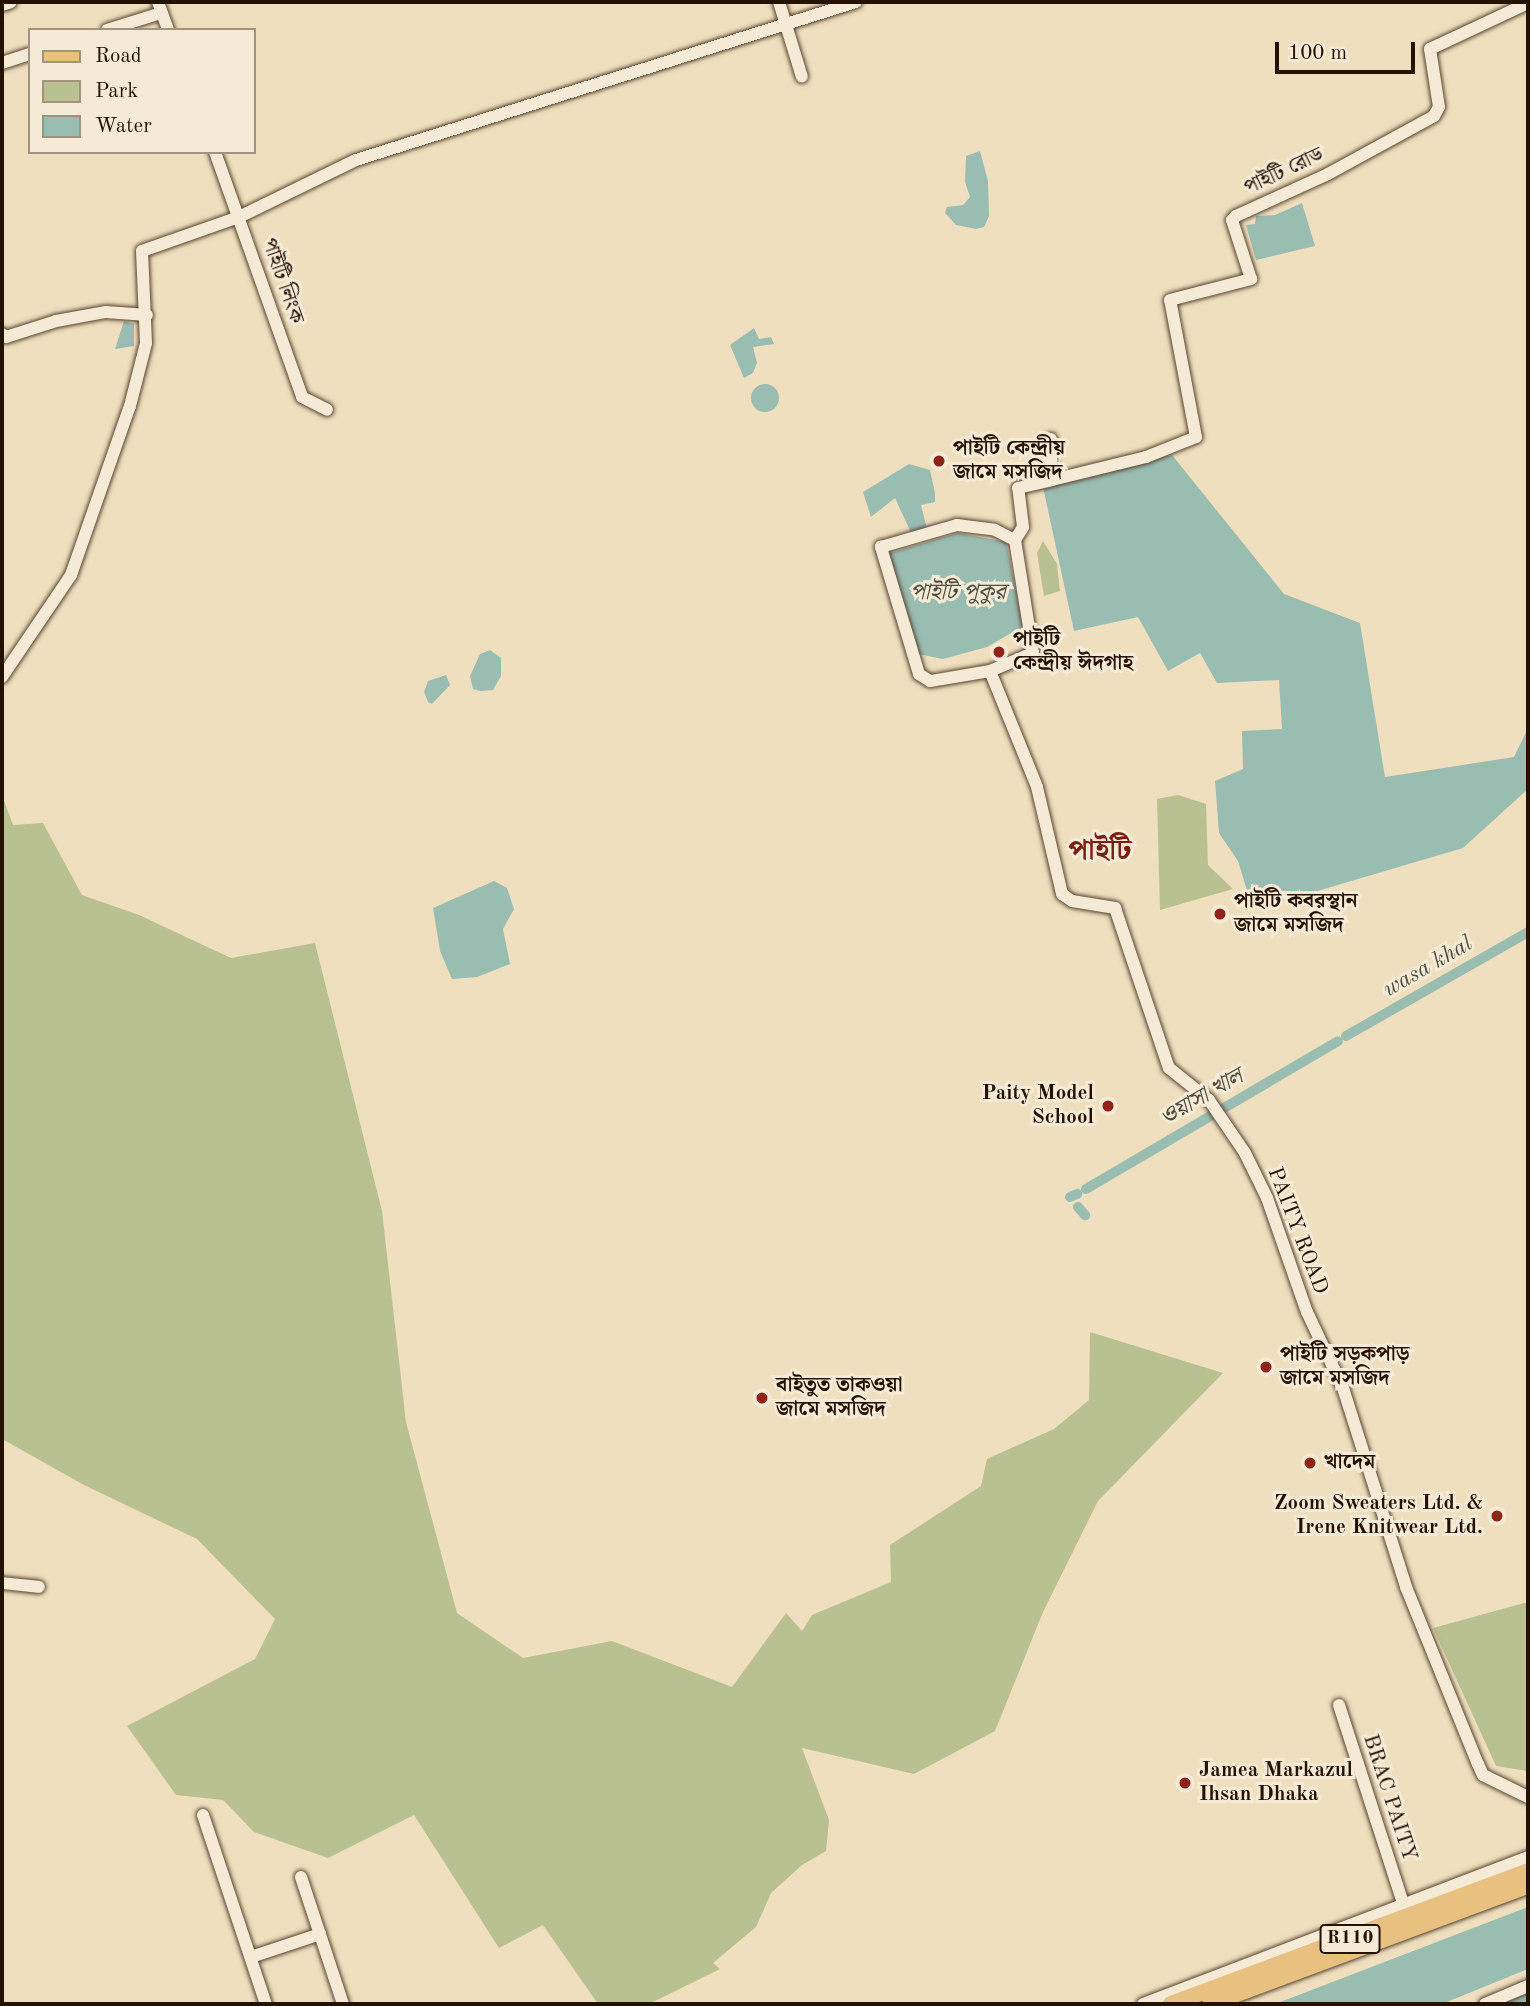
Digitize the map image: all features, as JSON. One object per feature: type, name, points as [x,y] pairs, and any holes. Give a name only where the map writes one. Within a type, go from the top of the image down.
[{"type":"main road","name":"R110","points":[[1171,2004],[1528,1871]]},
{"type":"main road","name":"R110","points":[[1210,2004],[1528,1886]]},
{"type":"street","points":[[2,5],[11,2]]},
{"type":"street","points":[[779,2],[802,77]]},
{"type":"street","points":[[2,677],[71,575],[131,406],[146,342],[147,314],[142,251],[239,217],[356,160],[856,2]]},
{"type":"street","name":"পাইটি রোড","points":[[1052,480],[1146,457],[1196,436],[1170,300],[1251,279],[1232,220],[1236,215],[1328,174],[1434,116],[1439,107],[1430,49],[1528,3]]},
{"type":"street","points":[[112,28],[160,7],[167,28]]},
{"type":"street","points":[[2,63],[28,55]]},
{"type":"street","name":"পাইটি লিংক","points":[[216,154],[302,397],[327,411]]},
{"type":"street","points":[[2,334],[6,337],[56,321],[106,312],[147,314]]},
{"type":"street","points":[[1016,540],[995,530],[957,525],[881,547],[919,674],[930,681],[990,671],[1033,653],[1016,540],[1023,527],[1018,488],[1052,480],[1051,439]]},
{"type":"street","name":"PAITY ROAD","points":[[990,671],[1037,787],[1062,894],[1072,901],[1115,908],[1169,1068],[1209,1100],[1245,1153],[1267,1198],[1307,1312],[1343,1388],[1406,1587],[1478,1765],[1483,1774],[1528,1797]]},
{"type":"street","points":[[2,1583],[39,1587]]},
{"type":"street","name":"BRAC PAITY","points":[[1339,1705],[1403,1903]]},
{"type":"street","points":[[203,1815],[266,2004]]},
{"type":"street","points":[[1143,2004],[1528,1857]]},
{"type":"street","points":[[301,1877],[343,2004]]},
{"type":"street","points":[[251,1957],[320,1934]]},
{"type":"street","points":[[1485,2004],[1528,1986]]},
{"type":"green space","points":[[1043,541],[1057,564],[1060,591],[1044,596],[1037,553]]},
{"type":"green space","points":[[2,795],[13,825],[43,823],[82,895],[139,915],[231,958],[315,943],[382,1211],[406,1422],[457,1613],[523,1658],[612,1641],[732,1687],[786,1613],[802,1631],[812,1615],[891,1582],[890,1545],[981,1486],[987,1459],[1054,1429],[1089,1400],[1090,1332],[1223,1373],[1098,1501],[1043,1612],[995,1731],[914,1774],[802,1748],[829,1820],[826,1851],[802,1865],[771,1893],[756,1927],[713,1963],[720,1969],[649,2004],[598,2004],[543,1925],[499,1948],[414,1815],[328,1858],[254,1832],[223,1800],[176,1795],[127,1726],[255,1659],[275,1619],[197,1539],[84,1485],[2,1439]]},
{"type":"green space","points":[[1178,795],[1206,804],[1208,865],[1233,889],[1160,910],[1157,799]]},
{"type":"green space","points":[[1528,1602],[1528,1771],[1496,1766],[1433,1628]]},
{"type":"water","points":[[980,151],[988,181],[989,216],[984,227],[976,229],[956,225],[945,213],[947,207],[963,205],[970,197],[965,182],[966,156]]},
{"type":"water","points":[[1302,203],[1315,246],[1256,260],[1246,225],[1255,224],[1256,216],[1275,215]]},
{"type":"water","points":[[124,321],[134,324],[134,346],[115,349]]},
{"type":"water","points":[[754,328],[759,339],[771,337],[774,344],[753,347],[757,363],[753,373],[744,378],[730,345]]},
{"type":"water","points":[[765,384],[775,388],[779,398],[775,408],[765,412],[755,408],[751,398],[755,388]]},
{"type":"water","points":[[1172,455],[1284,594],[1360,623],[1385,777],[1514,757],[1528,728],[1528,789],[1463,848],[1253,910],[1238,861],[1219,833],[1215,781],[1243,769],[1242,731],[1282,729],[1279,680],[1217,683],[1200,653],[1168,671],[1138,617],[1074,631],[1043,487]]},
{"type":"water","points":[[909,464],[930,470],[935,493],[935,502],[921,505],[928,533],[913,537],[895,498],[871,517],[863,492]]},
{"type":"water","name":"পাইটি পুকুর","points":[[958,533],[1006,542],[1023,626],[987,647],[943,659],[918,654],[887,554]]},
{"type":"water","points":[[490,650],[501,658],[501,676],[493,690],[473,689],[470,676],[480,654]]},
{"type":"water","points":[[446,675],[450,685],[432,704],[428,702],[424,692],[428,681]]},
{"type":"water","points":[[494,881],[507,888],[514,909],[503,929],[510,964],[477,977],[452,979],[440,951],[433,908]]},
{"type":"water","points":[[1528,1907],[1528,1969],[1442,2004],[1275,2004]]},
{"type":"waterway","name":"wasa khal","points":[[1346,1036],[1528,932]]},
{"type":"waterway","name":"ওয়াসা খাল","points":[[1086,1189],[1338,1041]]},
{"type":"waterway","name":"wasa khal","points":[[1070,1197],[1077,1194]]},
{"type":"waterway","name":"wasa khal","points":[[1078,1207],[1085,1215]]},
{"type":"waterway","points":[[1510,2004],[1528,1997]]},
{"type":"place","name":"পাইটি কেন্দ্রীয় জামে মসজিদ","points":[[939,461]]},
{"type":"place","name":"পাইটি কেন্দ্রীয় ঈদগাহ","points":[[999,652]]},
{"type":"place","name":"পাইটি কবরস্থান জামে মসজিদ","points":[[1220,914]]},
{"type":"place","name":"Paity Model School","points":[[1108,1106]]},
{"type":"place","name":"পাইটি সড়কপাড় জামে মসজিদ","points":[[1266,1367]]},
{"type":"place","name":"বাইতুত তাকওয়া জামে মসজিদ","points":[[762,1398]]},
{"type":"place","name":"খাদেম","points":[[1310,1463]]},
{"type":"place","name":"Zoom Sweaters Ltd. & Irene Knitwear Ltd.","points":[[1497,1516]]},
{"type":"place","name":"Jamea Markazul Ihsan Dhaka","points":[[1185,1783]]},
{"type":"district","name":"পাইটি","points":[[1100,852]]}]
